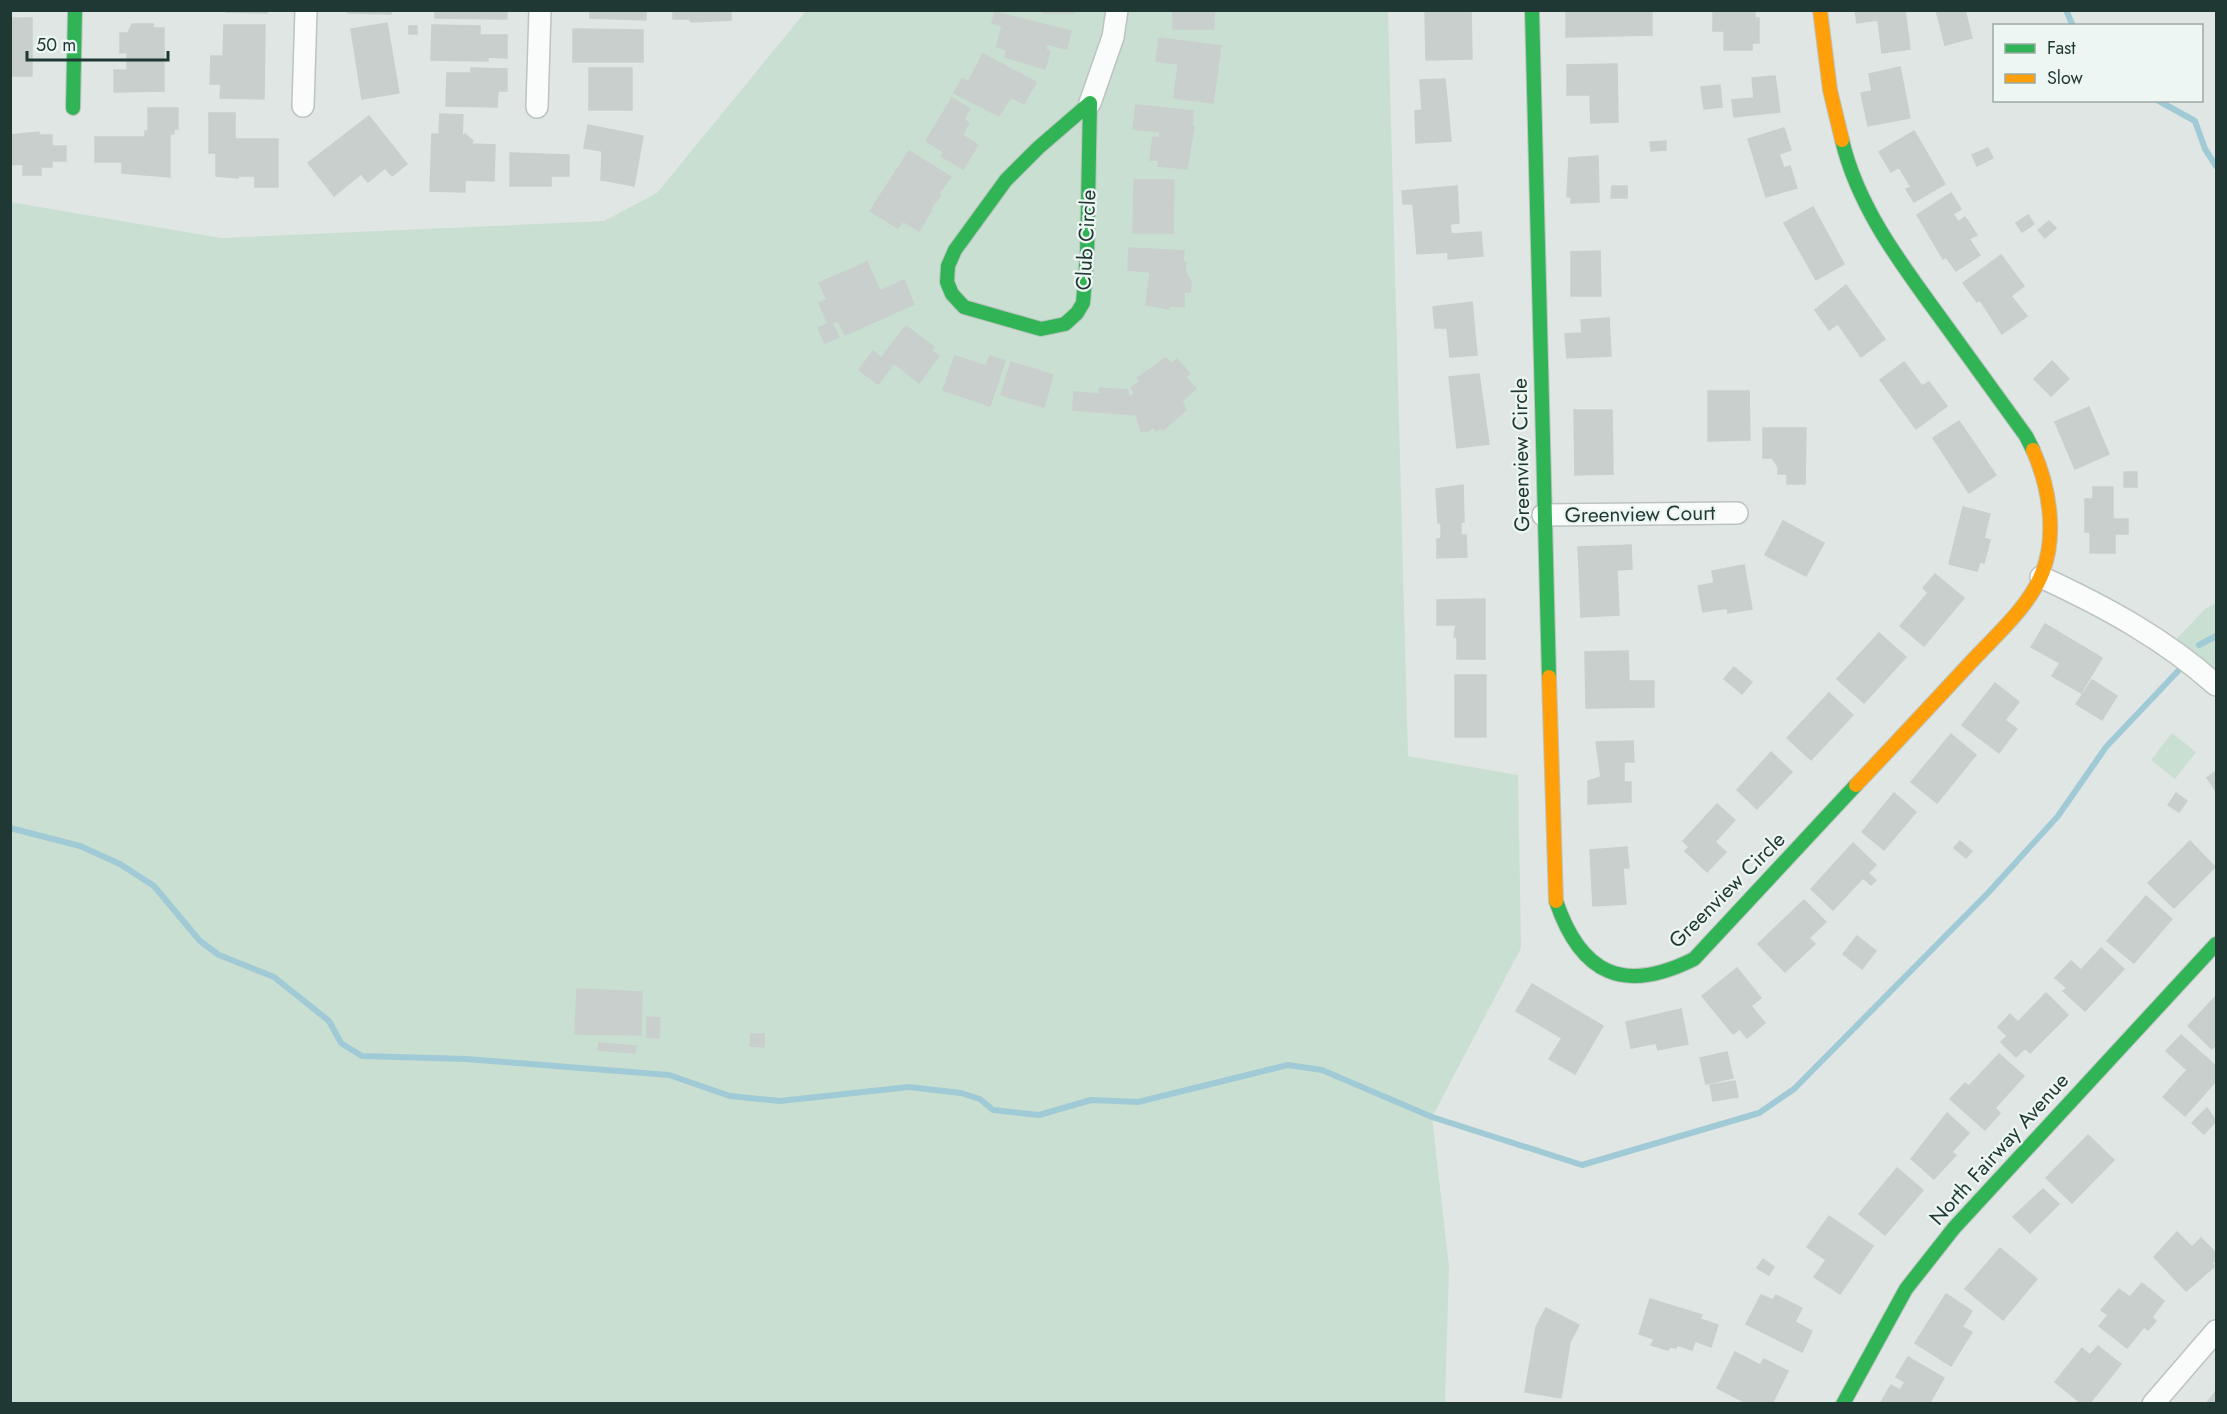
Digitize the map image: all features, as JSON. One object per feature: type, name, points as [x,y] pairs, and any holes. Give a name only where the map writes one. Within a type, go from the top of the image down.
[{"type":"street","points":[[72,108],[75,10]]},
{"type":"street","points":[[303,106],[306,10]]},
{"type":"street","points":[[537,107],[540,10]]},
{"type":"street","name":"Club Circle","points":[[1090,103],[1055,131],[1001,183],[956,250],[947,267],[946,278],[955,299],[964,307],[975,313],[1041,329],[1065,324],[1077,313],[1083,303],[1087,255],[1090,103],[1113,37],[1117,10]]},
{"type":"street","name":"Greenview Circle","points":[[1532,10],[1554,897],[1560,921],[1570,940],[1583,956],[1599,968],[1620,976],[1656,976],[1676,970],[1694,959],[2017,613],[2041,577],[2050,524],[2049,491],[2040,462],[2026,436],[1906,271],[1875,221],[1849,169],[1830,90],[1820,10]]},
{"type":"street","name":"Greenview Court","points":[[1543,515],[1737,513]]},
{"type":"street","points":[[2041,577],[2086,598],[2145,631],[2186,658],[2217,685]]},
{"type":"street","name":"North Fairway Avenue","points":[[1843,1404],[1906,1289],[1954,1228],[2217,944]]},
{"type":"street","points":[[2153,1404],[2217,1331]]},
{"type":"green space","points":[[806,11],[1388,11],[1408,756],[1518,775],[1521,948],[1432,1117],[1449,1267],[1445,1403],[11,1403],[10,202],[221,238],[604,221],[657,193]]},
{"type":"green space","points":[[2216,603],[2216,673],[2169,647],[2205,609]]},
{"type":"green space","points":[[2172,733],[2196,752],[2175,779],[2151,760]]},
{"type":"building","points":[[226,10],[267,10],[267,13],[226,12]]},
{"type":"building","points":[[348,10],[391,10],[391,14],[348,13]]},
{"type":"building","points":[[435,10],[507,10],[507,19],[435,18]]},
{"type":"building","points":[[590,10],[646,10],[646,20],[590,18]]},
{"type":"building","points":[[673,10],[731,10],[731,20],[691,22],[689,19],[673,19]]},
{"type":"building","points":[[1044,10],[1074,10],[1074,13],[1044,13]]},
{"type":"building","points":[[1173,10],[1214,10],[1214,29],[1173,29]]},
{"type":"building","points":[[1425,10],[1471,10],[1472,59],[1426,60]]},
{"type":"building","points":[[1566,10],[1652,12],[1652,35],[1566,37]]},
{"type":"building","points":[[1713,10],[1755,10],[1755,18],[1759,18],[1759,43],[1752,43],[1752,50],[1724,50],[1724,31],[1713,31]]},
{"type":"building","points":[[1855,10],[1905,10],[1910,49],[1882,53],[1878,20],[1857,23]]},
{"type":"building","points":[[1936,10],[1965,10],[1972,38],[1945,45]]},
{"type":"building","points":[[995,12],[1071,31],[1067,49],[1047,44],[1046,50],[1050,51],[1045,69],[1005,57],[1007,50],[997,47],[1002,26],[992,23]]},
{"type":"building","points":[[10,18],[32,18],[32,76],[10,76]]},
{"type":"building","points":[[387,23],[399,93],[362,99],[351,29]]},
{"type":"building","points":[[132,24],[153,24],[153,28],[164,28],[164,91],[114,92],[114,70],[127,70],[127,52],[120,53],[120,33],[128,33]]},
{"type":"building","points":[[224,25],[265,25],[264,99],[220,98],[221,84],[210,84],[211,56],[223,56]]},
{"type":"building","points":[[432,25],[480,26],[480,35],[507,35],[507,58],[488,57],[488,61],[431,60]]},
{"type":"building","points":[[409,26],[417,26],[417,34],[409,34]]},
{"type":"building","points":[[573,29],[643,30],[643,62],[573,62]]},
{"type":"building","points":[[1159,38],[1221,46],[1213,103],[1174,98],[1178,64],[1156,61]]},
{"type":"building","points":[[983,54],[1036,82],[1024,104],[1011,97],[999,116],[954,93],[962,79],[968,82]]},
{"type":"building","points":[[1617,64],[1618,122],[1591,123],[1590,95],[1567,95],[1567,65]]},
{"type":"building","points":[[1900,67],[1910,118],[1868,126],[1861,93],[1872,91],[1869,74]]},
{"type":"building","points":[[471,68],[507,69],[507,91],[498,91],[497,107],[446,106],[447,73],[471,73]]},
{"type":"building","points":[[589,68],[632,68],[632,110],[589,110]]},
{"type":"building","points":[[1775,76],[1780,112],[1734,117],[1732,100],[1754,98],[1752,78]]},
{"type":"building","points":[[1445,79],[1451,141],[1416,143],[1415,111],[1422,110],[1420,80]]},
{"type":"building","points":[[1720,85],[1722,107],[1704,109],[1701,87]]},
{"type":"building","points":[[952,98],[970,109],[964,119],[969,123],[962,135],[978,145],[963,169],[941,156],[944,152],[926,141]]},
{"type":"building","points":[[1136,105],[1193,111],[1192,127],[1194,127],[1187,169],[1158,166],[1159,160],[1150,160],[1153,137],[1159,138],[1160,132],[1133,129]]},
{"type":"building","points":[[148,108],[178,108],[178,129],[174,129],[174,134],[170,134],[170,177],[122,173],[122,162],[95,162],[95,137],[145,137],[145,131],[148,131]]},
{"type":"building","points":[[209,113],[235,113],[235,139],[278,139],[278,187],[255,187],[255,176],[238,176],[238,178],[216,176],[216,153],[209,153]]},
{"type":"building","points":[[440,114],[463,115],[462,137],[465,134],[473,141],[471,144],[495,145],[494,181],[465,180],[465,192],[430,191],[432,134],[439,134]]},
{"type":"building","points":[[369,116],[407,164],[392,176],[385,168],[368,182],[361,174],[334,196],[308,163]]},
{"type":"building","points":[[588,125],[643,136],[634,186],[601,180],[602,151],[584,148]]},
{"type":"building","points":[[1784,128],[1791,150],[1779,154],[1784,168],[1790,166],[1797,188],[1766,197],[1748,139]]},
{"type":"building","points":[[1914,131],[1945,184],[1914,202],[1906,189],[1911,187],[1899,167],[1891,172],[1879,152]]},
{"type":"building","points":[[39,132],[39,135],[52,135],[52,146],[66,146],[66,161],[52,161],[52,167],[41,167],[41,175],[23,175],[23,164],[10,165],[10,135]]},
{"type":"building","points":[[1666,141],[1666,150],[1651,151],[1650,142]]},
{"type":"building","points":[[1988,148],[1993,158],[1977,166],[1972,155]]},
{"type":"building","points":[[909,151],[951,177],[939,193],[941,195],[930,209],[932,210],[919,231],[903,221],[898,228],[870,211]]},
{"type":"building","points":[[510,153],[569,155],[569,176],[551,176],[551,186],[510,186]]},
{"type":"building","points":[[1598,156],[1599,202],[1571,203],[1571,197],[1567,197],[1569,158]]},
{"type":"building","points":[[1134,180],[1174,180],[1173,233],[1133,233]]},
{"type":"building","points":[[1457,186],[1459,223],[1450,224],[1451,234],[1481,232],[1483,256],[1448,259],[1448,252],[1417,254],[1413,204],[1403,204],[1402,191]]},
{"type":"building","points":[[1612,186],[1627,186],[1627,198],[1611,198]]},
{"type":"building","points":[[1951,193],[1961,209],[1953,214],[1958,222],[1965,217],[1977,235],[1969,239],[1980,255],[1956,271],[1946,257],[1943,259],[1917,215]]},
{"type":"building","points":[[1813,207],[1844,264],[1816,280],[1784,223]]},
{"type":"building","points":[[2028,215],[2034,224],[2022,232],[2016,223]]},
{"type":"building","points":[[2049,221],[2056,228],[2045,238],[2038,230]]},
{"type":"building","points":[[1129,248],[1184,251],[1185,271],[1191,282],[1190,292],[1184,292],[1184,307],[1169,306],[1169,309],[1146,305],[1150,272],[1128,270]]},
{"type":"building","points":[[1600,251],[1601,296],[1571,296],[1571,252]]},
{"type":"building","points":[[2001,255],[2024,286],[2011,296],[2027,316],[2002,334],[1980,300],[1977,302],[1963,283]]},
{"type":"building","points":[[867,262],[880,291],[904,280],[914,304],[845,335],[838,321],[832,323],[839,337],[825,343],[818,328],[828,324],[819,303],[827,300],[819,283]]},
{"type":"building","points":[[1846,285],[1885,339],[1861,357],[1838,324],[1829,330],[1815,310]]},
{"type":"building","points":[[1472,302],[1477,355],[1450,357],[1447,328],[1435,328],[1433,307]]},
{"type":"building","points":[[1609,318],[1611,356],[1567,358],[1565,334],[1582,333],[1581,320]]},
{"type":"building","points":[[906,326],[934,347],[931,351],[939,356],[919,383],[894,363],[878,384],[859,370],[873,351],[881,358]]},
{"type":"building","points":[[955,356],[986,366],[990,356],[1005,361],[990,406],[943,390]]},
{"type":"building","points":[[1166,358],[1171,364],[1177,359],[1190,374],[1186,377],[1196,389],[1182,401],[1186,410],[1163,430],[1161,428],[1157,431],[1153,427],[1148,431],[1141,431],[1136,415],[1073,410],[1074,392],[1099,394],[1100,388],[1128,390],[1130,397],[1135,393],[1131,388],[1140,381],[1137,378]]},
{"type":"building","points":[[2052,361],[2069,379],[2051,396],[2034,379]]},
{"type":"building","points":[[1011,362],[1053,375],[1044,407],[1001,395]]},
{"type":"building","points":[[1904,362],[1922,386],[1929,382],[1947,406],[1916,429],[1880,380]]},
{"type":"building","points":[[1479,374],[1489,444],[1457,448],[1449,377]]},
{"type":"building","points":[[1708,391],[1749,391],[1750,440],[1708,441]]},
{"type":"building","points":[[2089,407],[2109,454],[2075,469],[2055,422]]},
{"type":"building","points":[[1574,410],[1612,410],[1613,474],[1575,475]]},
{"type":"building","points":[[1959,421],[1996,475],[1969,493],[1933,438]]},
{"type":"building","points":[[1763,428],[1806,428],[1805,484],[1787,484],[1787,474],[1778,474],[1778,467],[1772,458],[1763,458]]},
{"type":"building","points":[[2124,472],[2137,472],[2137,487],[2124,487]]},
{"type":"building","points":[[1463,485],[1464,522],[1461,522],[1461,535],[1466,535],[1467,557],[1437,558],[1437,539],[1441,539],[1441,523],[1438,523],[1436,489]]},
{"type":"building","points":[[2093,487],[2113,487],[2113,519],[2128,519],[2128,534],[2115,534],[2115,553],[2090,553],[2090,532],[2085,532],[2085,499],[2093,499]]},
{"type":"building","points":[[1963,507],[1990,514],[1984,538],[1990,540],[1984,563],[1980,562],[1977,571],[1949,564]]},
{"type":"building","points":[[1783,521],[1824,543],[1806,576],[1765,555]]},
{"type":"building","points":[[1631,545],[1632,569],[1617,570],[1619,615],[1581,617],[1578,547]]},
{"type":"building","points":[[1744,565],[1752,609],[1728,613],[1727,608],[1703,612],[1698,586],[1714,583],[1712,571]]},
{"type":"building","points":[[1935,574],[1964,598],[1924,646],[1900,626],[1928,593],[1923,588]]},
{"type":"building","points":[[1485,599],[1485,659],[1457,659],[1457,637],[1454,637],[1456,625],[1437,625],[1437,600]]},
{"type":"building","points":[[2045,624],[2102,658],[2081,693],[2052,676],[2060,663],[2031,647]]},
{"type":"building","points":[[1879,633],[1906,657],[1864,703],[1837,679]]},
{"type":"building","points":[[1628,651],[1629,681],[1654,681],[1654,707],[1586,708],[1585,652]]},
{"type":"building","points":[[1734,667],[1752,682],[1742,694],[1724,679]]},
{"type":"building","points":[[1455,675],[1486,675],[1486,737],[1455,737]]},
{"type":"building","points":[[2092,680],[2117,696],[2102,720],[2076,704]]},
{"type":"building","points":[[1995,683],[2019,702],[2005,720],[2017,729],[1999,753],[1962,725]]},
{"type":"building","points":[[1829,693],[1853,715],[1811,760],[1787,738]]},
{"type":"building","points":[[1951,734],[1976,755],[1937,803],[1911,782]]},
{"type":"building","points":[[1633,741],[1634,762],[1624,762],[1624,782],[1631,782],[1631,802],[1588,804],[1588,781],[1601,777],[1596,742]]},
{"type":"building","points":[[1771,752],[1792,772],[1757,809],[1737,790]]},
{"type":"building","points":[[2216,771],[2216,791],[2207,778]]},
{"type":"building","points":[[1894,793],[1916,812],[1884,850],[1862,832]]},
{"type":"building","points":[[2176,793],[2187,801],[2179,812],[2168,805]]},
{"type":"building","points":[[1717,804],[1735,820],[1715,842],[1726,852],[1707,872],[1685,851],[1689,847],[1683,841]]},
{"type":"building","points":[[1960,841],[1972,851],[1966,858],[1954,848]]},
{"type":"building","points":[[2190,841],[2215,867],[2174,908],[2148,883]]},
{"type":"building","points":[[1853,843],[1876,865],[1868,873],[1876,880],[1871,885],[1863,878],[1833,910],[1811,889]]},
{"type":"building","points":[[1627,847],[1629,868],[1623,868],[1626,904],[1593,906],[1590,850]]},
{"type":"building","points":[[2146,896],[2172,919],[2134,963],[2107,941]]},
{"type":"building","points":[[1804,900],[1826,922],[1809,938],[1815,944],[1785,972],[1758,944]]},
{"type":"building","points":[[1857,936],[1876,951],[1862,969],[1843,954]]},
{"type":"building","points":[[2101,948],[2124,969],[2085,1011],[2063,991],[2067,988],[2055,978],[2071,961],[2081,970]]},
{"type":"building","points":[[1737,968],[1761,998],[1751,1006],[1765,1023],[1747,1038],[1740,1029],[1733,1034],[1702,996]]},
{"type":"building","points":[[1532,984],[1603,1026],[1575,1074],[1549,1059],[1562,1038],[1516,1011]]},
{"type":"building","points":[[577,989],[642,992],[641,1035],[575,1034]]},
{"type":"building","points":[[2046,993],[2068,1015],[2030,1053],[2025,1048],[2016,1057],[2001,1042],[2007,1036],[1998,1027],[2010,1014],[2018,1022]]},
{"type":"building","points":[[2216,996],[2216,1045],[2212,1049],[2188,1026]]},
{"type":"building","points":[[1681,1009],[1688,1044],[1658,1050],[1656,1043],[1631,1048],[1626,1022]]},
{"type":"building","points":[[647,1017],[660,1018],[659,1038],[647,1037]]},
{"type":"building","points":[[751,1034],[764,1034],[764,1047],[750,1046]]},
{"type":"building","points":[[2181,1035],[2216,1066],[2216,1081],[2185,1116],[2163,1097],[2187,1070],[2166,1051]]},
{"type":"building","points":[[599,1043],[636,1046],[635,1053],[598,1050]]},
{"type":"building","points":[[1727,1052],[1733,1078],[1706,1084],[1700,1058]]},
{"type":"building","points":[[1999,1054],[2024,1076],[1995,1108],[2000,1113],[1985,1130],[1950,1099],[1965,1083],[1969,1086]]},
{"type":"building","points":[[1735,1081],[1738,1097],[1713,1101],[1710,1085]]},
{"type":"building","points":[[2207,1108],[2216,1121],[2204,1134],[2192,1123]]},
{"type":"building","points":[[1947,1113],[1969,1133],[1952,1152],[1956,1155],[1934,1179],[1911,1159]]},
{"type":"building","points":[[2088,1135],[2114,1160],[2072,1203],[2046,1178]]},
{"type":"building","points":[[1897,1168],[1923,1190],[1885,1235],[1859,1214]]},
{"type":"building","points":[[2043,1189],[2059,1204],[2030,1233],[2013,1217]]},
{"type":"building","points":[[1829,1216],[1873,1246],[1840,1294],[1814,1277],[1826,1260],[1807,1247]]},
{"type":"building","points":[[2177,1232],[2192,1247],[2201,1238],[2216,1253],[2216,1259],[2212,1264],[2215,1266],[2186,1291],[2154,1257]]},
{"type":"building","points":[[2000,1248],[2037,1279],[2003,1320],[1965,1289]]},
{"type":"building","points":[[1763,1259],[1774,1267],[1769,1275],[1757,1268]]},
{"type":"building","points":[[2142,1283],[2164,1301],[2152,1317],[2156,1321],[2148,1330],[2144,1327],[2127,1348],[2099,1326],[2108,1315],[2101,1310],[2119,1289],[2130,1297]]},
{"type":"building","points":[[1946,1294],[1972,1311],[1962,1327],[1972,1332],[1951,1366],[1915,1343]]},
{"type":"building","points":[[1761,1295],[1773,1300],[1776,1295],[1802,1308],[1795,1322],[1812,1331],[1802,1352],[1746,1324]]},
{"type":"building","points":[[1650,1299],[1702,1315],[1700,1319],[1718,1325],[1711,1347],[1695,1341],[1692,1350],[1677,1345],[1676,1348],[1670,1347],[1668,1350],[1651,1345],[1654,1339],[1639,1334]]},
{"type":"building","points":[[1546,1308],[1579,1325],[1570,1342],[1561,1398],[1525,1392],[1536,1327]]},
{"type":"building","points":[[2098,1346],[2121,1364],[2089,1404],[2082,1404],[2055,1382],[2082,1348],[2090,1355]]},
{"type":"building","points":[[1735,1352],[1760,1365],[1764,1359],[1788,1371],[1772,1404],[1748,1404],[1717,1388]]},
{"type":"building","points":[[1908,1357],[1944,1378],[1929,1404],[1880,1404],[1891,1385],[1900,1390],[1905,1382],[1896,1377]]},
{"type":"building","points":[[2216,1391],[2216,1404],[2206,1404]]},
{"type":"waterway","points":[[2066,10],[2072,24]]},
{"type":"waterway","points":[[2161,102],[2195,121],[2205,149],[2216,166]]},
{"type":"waterway","points":[[2199,645],[2216,636]]},
{"type":"waterway","points":[[10,828],[80,846],[120,864],[154,886],[200,941],[219,955],[274,977],[329,1021],[341,1043],[362,1056],[466,1059],[669,1075],[730,1096],[780,1101],[909,1087],[961,1093],[980,1099],[993,1110],[1039,1115],[1091,1100],[1138,1102],[1288,1065],[1322,1070],[1432,1117],[1582,1165],[1759,1113],[1794,1089],[1988,893],[2058,816],[2106,747],[2179,670]]},
{"type":"traffic: fast","points":[[73,108],[75,10]]},
{"type":"traffic: fast","points":[[1532,10],[1549,677]]},
{"type":"traffic: fast","points":[[1090,103],[1087,255],[1083,303],[1077,313],[1065,324],[1041,329],[964,307],[952,294],[947,282],[948,266],[955,250],[1006,180],[1038,148],[1090,103]]},
{"type":"traffic: fast","points":[[1842,140],[1859,189],[1883,235],[2026,436],[2033,450]]},
{"type":"traffic: fast","points":[[1556,901],[1566,926],[1578,946],[1592,961],[1608,971],[1626,976],[1669,970],[1694,959],[1856,785]]},
{"type":"traffic: fast","points":[[1843,1404],[1906,1289],[1954,1228],[2216,944]]},
{"type":"traffic: slow","points":[[1820,10],[1830,90],[1842,140]]},
{"type":"traffic: slow","points":[[1856,785],[2012,619],[2037,584],[2047,556],[2050,526],[2047,494],[2033,450]]},
{"type":"traffic: slow","points":[[1549,677],[1556,901]]}]
